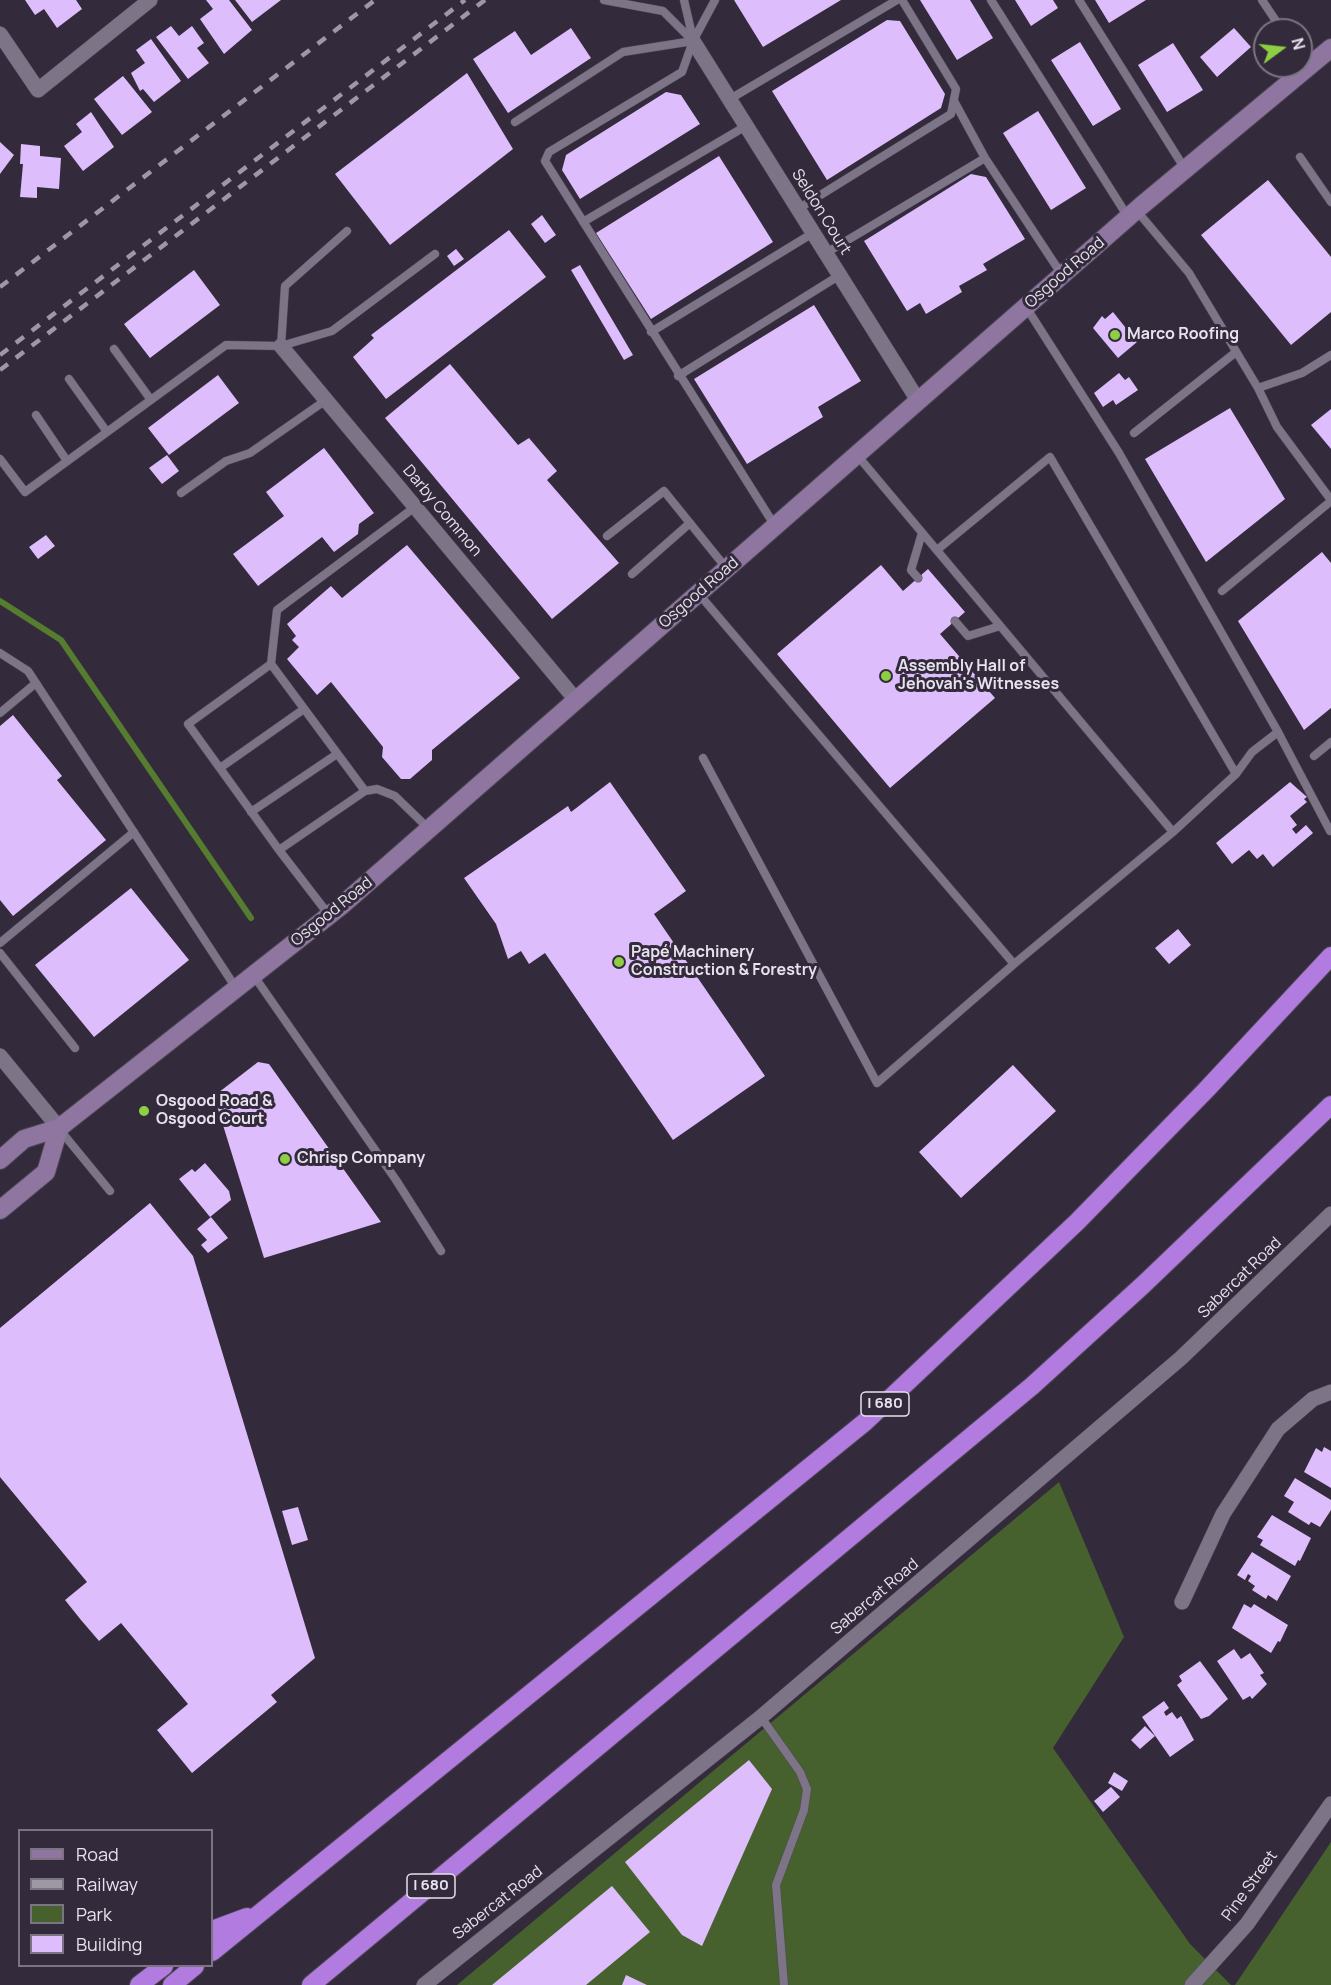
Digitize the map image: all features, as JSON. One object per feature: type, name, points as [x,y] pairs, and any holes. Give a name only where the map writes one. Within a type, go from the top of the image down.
[{"type":"highway","name":"I 680","points":[[213,1951],[865,1422],[1077,1222],[1208,1089],[1331,956]]},
{"type":"highway","name":"I 680","points":[[311,1985],[1032,1386],[1152,1277],[1331,1105]]},
{"type":"highway","points":[[213,1930],[259,1912]]},
{"type":"highway","points":[[139,1985],[162,1967]]},
{"type":"highway","points":[[172,1985],[193,1967]]},
{"type":"main road","name":"Osgood Road","points":[[1313,57],[1331,48]]},
{"type":"main road","name":"Osgood Road","points":[[0,1160],[24,1139],[59,1128],[329,915],[919,402],[1286,78]]},
{"type":"main road","points":[[0,1210],[46,1172],[59,1128]]},
{"type":"street","points":[[0,34],[38,90],[150,0]]},
{"type":"street","name":"Seldon Court","points":[[693,41],[919,402]]},
{"type":"street","name":"Darby Common","points":[[281,346],[576,700]]},
{"type":"street","points":[[0,1056],[59,1128]]},
{"type":"street","name":"Sabercat Road","points":[[424,1985],[761,1717],[1181,1358],[1330,1217]]},
{"type":"street","points":[[1182,1602],[1223,1514],[1278,1429],[1313,1399],[1331,1392]]},
{"type":"street","name":"Pine Street","points":[[1192,1985],[1247,1924],[1331,1804]]},
{"type":"lane","points":[[604,0],[663,11],[693,41]]},
{"type":"lane","points":[[684,0],[693,41]]},
{"type":"lane","points":[[715,0],[693,41],[682,72],[546,154],[546,164],[775,527]]},
{"type":"lane","points":[[730,99],[897,0]]},
{"type":"lane","points":[[798,209],[951,114],[956,89],[902,0]]},
{"type":"lane","points":[[991,0],[1132,213],[1189,273],[1258,388],[1277,427],[1331,501],[1222,591]]},
{"type":"lane","points":[[1079,0],[1185,169]]},
{"type":"lane","points":[[1262,0],[1274,18]]},
{"type":"lane","points":[[515,122],[623,52],[693,41]]},
{"type":"lane","points":[[954,101],[985,158],[1062,276]]},
{"type":"lane","points":[[583,222],[746,126]]},
{"type":"lane","points":[[1300,157],[1331,202]]},
{"type":"lane","points":[[826,253],[985,158]]},
{"type":"lane","points":[[281,346],[285,286],[347,231]]},
{"type":"lane","points":[[651,332],[813,232]]},
{"type":"lane","points":[[0,459],[25,492],[226,345],[281,346],[332,331],[435,254]]},
{"type":"lane","points":[[678,376],[840,275]]},
{"type":"lane","points":[[1026,307],[1119,453],[1278,732],[1329,831]]},
{"type":"lane","points":[[114,349],[152,400]]},
{"type":"lane","points":[[1134,434],[1236,352]]},
{"type":"lane","points":[[1258,388],[1302,373],[1331,355]]},
{"type":"lane","points":[[69,379],[107,432]]},
{"type":"lane","points":[[181,493],[225,461],[250,453],[326,399]]},
{"type":"lane","points":[[36,415],[67,461]]},
{"type":"lane","points":[[857,455],[1173,832]]},
{"type":"lane","points":[[937,550],[1050,457],[1236,774]]},
{"type":"lane","points":[[607,536],[664,491],[727,569]]},
{"type":"lane","points":[[364,791],[271,664],[277,610],[415,507]]},
{"type":"lane","points":[[632,574],[690,523]]},
{"type":"lane","points":[[918,578],[911,570],[922,533]]},
{"type":"lane","points":[[698,593],[1014,964]]},
{"type":"lane","points":[[955,621],[968,636],[1000,626]]},
{"type":"lane","points":[[0,653],[28,671],[237,988]]},
{"type":"lane","points":[[271,664],[188,724],[329,915]]},
{"type":"lane","points":[[0,713],[36,683]]},
{"type":"lane","points":[[220,768],[304,709]]},
{"type":"lane","points":[[703,758],[878,1083],[1014,964],[1173,832],[1236,774],[1252,752],[1278,732]]},
{"type":"lane","points":[[1314,756],[1331,742]]},
{"type":"lane","points":[[251,812],[337,754]]},
{"type":"lane","points":[[279,850],[364,791],[377,789],[395,796],[429,829]]},
{"type":"lane","points":[[0,943],[134,832]]},
{"type":"lane","points":[[0,953],[75,1048]]},
{"type":"lane","points":[[253,975],[396,1180],[441,1251]]},
{"type":"lane","points":[[59,1128],[110,1191]]},
{"type":"lane","points":[[761,1717],[800,1772],[807,1789],[804,1810],[776,1885],[784,1985]]},
{"type":"green space","points":[[1059,1482],[1124,1637],[1053,1748],[1190,1944],[1231,1985],[457,1985]]},
{"type":"green space","points":[[1331,1842],[1331,1985],[1235,1985]]},
{"type":"building","points":[[25,0],[76,0],[82,9],[57,28],[44,9],[35,15]]},
{"type":"building","points":[[206,0],[229,0],[252,30],[224,54],[200,19],[213,9]]},
{"type":"building","points":[[235,0],[281,0],[252,22]]},
{"type":"building","points":[[734,0],[841,0],[763,47]]},
{"type":"building","points":[[920,0],[970,0],[993,38],[957,60]]},
{"type":"building","points":[[1015,0],[1053,0],[1058,8],[1031,26]]},
{"type":"building","points":[[1095,0],[1146,0],[1109,23]]},
{"type":"building","points":[[887,20],[900,21],[945,94],[941,108],[827,180],[772,91]]},
{"type":"building","points":[[171,26],[179,36],[192,26],[204,43],[197,48],[209,63],[188,79],[156,37]]},
{"type":"building","points":[[571,28],[591,58],[508,113],[473,59],[515,31],[531,55]]},
{"type":"building","points":[[1234,28],[1251,47],[1217,77],[1200,57]]},
{"type":"building","points":[[151,39],[181,81],[154,102],[143,89],[140,91],[131,73],[145,63],[136,50]]},
{"type":"building","points":[[1080,42],[1121,109],[1093,126],[1051,60]]},
{"type":"building","points":[[1173,43],[1203,90],[1167,112],[1138,65]]},
{"type":"building","points":[[467,73],[513,149],[390,245],[335,174]]},
{"type":"building","points":[[123,76],[152,112],[122,135],[94,99]]},
{"type":"building","points":[[666,92],[681,95],[700,124],[580,199],[562,170],[566,155]]},
{"type":"building","points":[[1038,111],[1086,188],[1051,210],[1003,133]]},
{"type":"building","points":[[91,112],[114,147],[83,171],[64,146],[82,132],[76,124]]},
{"type":"building","points":[[0,142],[14,155],[0,174]]},
{"type":"building","points":[[21,144],[40,146],[40,156],[61,158],[59,189],[37,187],[37,198],[20,197],[23,164],[20,164]]},
{"type":"building","points":[[719,156],[773,242],[651,319],[596,233]]},
{"type":"building","points":[[971,174],[986,177],[1025,239],[983,264],[987,270],[959,286],[962,292],[926,314],[920,303],[907,311],[864,241]]},
{"type":"building","points":[[1268,180],[1331,257],[1331,312],[1291,345],[1201,235]]},
{"type":"building","points":[[542,215],[556,235],[545,243],[531,224]]},
{"type":"building","points":[[509,230],[546,277],[386,399],[353,357],[374,338],[371,335]]},
{"type":"building","points":[[456,249],[464,259],[454,266],[447,256]]},
{"type":"building","points":[[580,265],[633,355],[624,360],[571,270]]},
{"type":"building","points":[[194,270],[220,305],[150,358],[124,324]]},
{"type":"building","points":[[814,305],[861,381],[818,407],[823,417],[747,464],[694,379]]},
{"type":"building","name":"Marco Roofing","points":[[1113,312],[1137,342],[1118,358],[1093,328],[1102,316],[1105,319]]},
{"type":"building","points":[[450,364],[518,445],[529,438],[557,471],[547,480],[619,563],[552,619],[385,418]]},
{"type":"building","points":[[1119,373],[1125,380],[1129,377],[1138,390],[1116,405],[1113,400],[1103,407],[1094,393]]},
{"type":"building","points":[[218,375],[239,403],[169,455],[148,428]]},
{"type":"building","points":[[1230,408],[1285,499],[1206,562],[1145,459]]},
{"type":"building","points":[[1331,409],[1331,449],[1311,425]]},
{"type":"building","points":[[324,448],[374,513],[359,524],[358,534],[334,552],[322,537],[258,586],[233,554],[284,516],[266,492]]},
{"type":"building","points":[[167,455],[179,471],[162,484],[149,468]]},
{"type":"building","points":[[46,535],[55,546],[38,559],[29,547]]},
{"type":"building","points":[[407,545],[520,678],[432,750],[432,760],[410,779],[401,779],[382,757],[383,747],[331,682],[317,695],[287,659],[299,647],[292,640],[296,636],[287,624],[331,586],[342,598]]},
{"type":"building","points":[[1322,552],[1331,563],[1331,708],[1304,730],[1238,621]]},
{"type":"building","name":"Assembly Hall of Jehovah's Witnesses","points":[[881,565],[903,591],[928,569],[965,612],[940,634],[995,698],[890,788],[777,654]]},
{"type":"building","points":[[13,715],[62,776],[57,780],[106,840],[13,916],[0,900],[0,726]]},
{"type":"building","name":"Papé Machinery Construction & Forestry","points":[[610,782],[686,891],[654,914],[765,1076],[673,1140],[545,953],[529,964],[521,951],[508,959],[496,924],[464,878],[568,806],[571,812]]},
{"type":"building","points":[[1290,782],[1307,797],[1304,799],[1307,802],[1290,816],[1297,825],[1292,829],[1296,834],[1306,825],[1313,833],[1273,867],[1263,854],[1257,859],[1249,850],[1232,864],[1216,843]]},
{"type":"building","points":[[131,888],[189,960],[94,1037],[35,965]]},
{"type":"building","points":[[1178,929],[1191,945],[1169,964],[1155,948]]},
{"type":"building","name":"Chrisp Company","points":[[258,1062],[269,1064],[381,1222],[264,1258],[214,1096]]},
{"type":"building","points":[[1013,1065],[1056,1111],[961,1198],[919,1152]]},
{"type":"building","points":[[205,1163],[229,1191],[231,1200],[210,1217],[179,1179],[192,1169],[195,1172]]},
{"type":"building","points":[[150,1203],[193,1256],[315,1658],[271,1695],[277,1702],[192,1773],[157,1730],[188,1704],[121,1623],[99,1641],[81,1620],[65,1600],[87,1582],[0,1477],[0,1328]]},
{"type":"building","points":[[211,1217],[228,1238],[208,1253],[201,1245],[207,1240],[197,1229]]},
{"type":"building","points":[[1324,1447],[1331,1451],[1331,1488],[1304,1472],[1316,1448],[1322,1452]]},
{"type":"building","points":[[1295,1478],[1331,1500],[1331,1510],[1320,1527],[1311,1522],[1309,1525],[1288,1512],[1294,1502],[1284,1496]]},
{"type":"building","points":[[298,1507],[308,1540],[292,1545],[282,1511]]},
{"type":"building","points":[[1272,1515],[1311,1538],[1300,1561],[1298,1560],[1295,1566],[1260,1545],[1263,1540],[1257,1537]]},
{"type":"building","points":[[1252,1552],[1291,1576],[1277,1601],[1268,1595],[1266,1599],[1252,1590],[1255,1586],[1248,1581],[1251,1576],[1248,1574],[1245,1580],[1237,1575]]},
{"type":"building","points":[[1244,1604],[1251,1608],[1254,1604],[1288,1625],[1280,1642],[1278,1641],[1271,1653],[1232,1628]]},
{"type":"building","points":[[1234,1649],[1241,1659],[1250,1653],[1264,1673],[1260,1675],[1267,1684],[1252,1699],[1250,1696],[1243,1700],[1217,1661]]},
{"type":"building","points":[[1200,1661],[1228,1699],[1209,1716],[1201,1719],[1177,1685],[1182,1681],[1179,1676]]},
{"type":"building","points":[[1164,1701],[1169,1708],[1164,1712],[1166,1716],[1172,1712],[1177,1719],[1181,1716],[1194,1740],[1170,1757],[1142,1717]]},
{"type":"building","points":[[1145,1726],[1155,1736],[1140,1749],[1131,1740]]},
{"type":"building","points":[[749,1760],[772,1789],[702,1946],[682,1935],[625,1862]]},
{"type":"building","points":[[1114,1772],[1128,1781],[1122,1791],[1108,1783]]},
{"type":"building","points":[[1111,1787],[1120,1797],[1103,1812],[1094,1801]]},
{"type":"building","points":[[612,1886],[650,1932],[586,1985],[492,1985]]},
{"type":"building","points":[[626,1975],[647,1985],[622,1985]]},
{"type":"waterway","points":[[0,601],[61,640],[251,918]]},
{"type":"railway","points":[[0,287],[375,0]]},
{"type":"railway","points":[[0,355],[465,0]]},
{"type":"railway","points":[[0,370],[485,0]]},
{"type":"place","name":"Marco Roofing","points":[[1115,335]]},
{"type":"place","name":"Assembly Hall of Jehovah's Witnesses","points":[[886,676]]},
{"type":"place","name":"Papé Machinery Construction & Forestry","points":[[619,962]]},
{"type":"place","name":"Osgood Road & Osgood Court","points":[[144,1111]]},
{"type":"place","name":"Chrisp Company","points":[[285,1159]]}]
